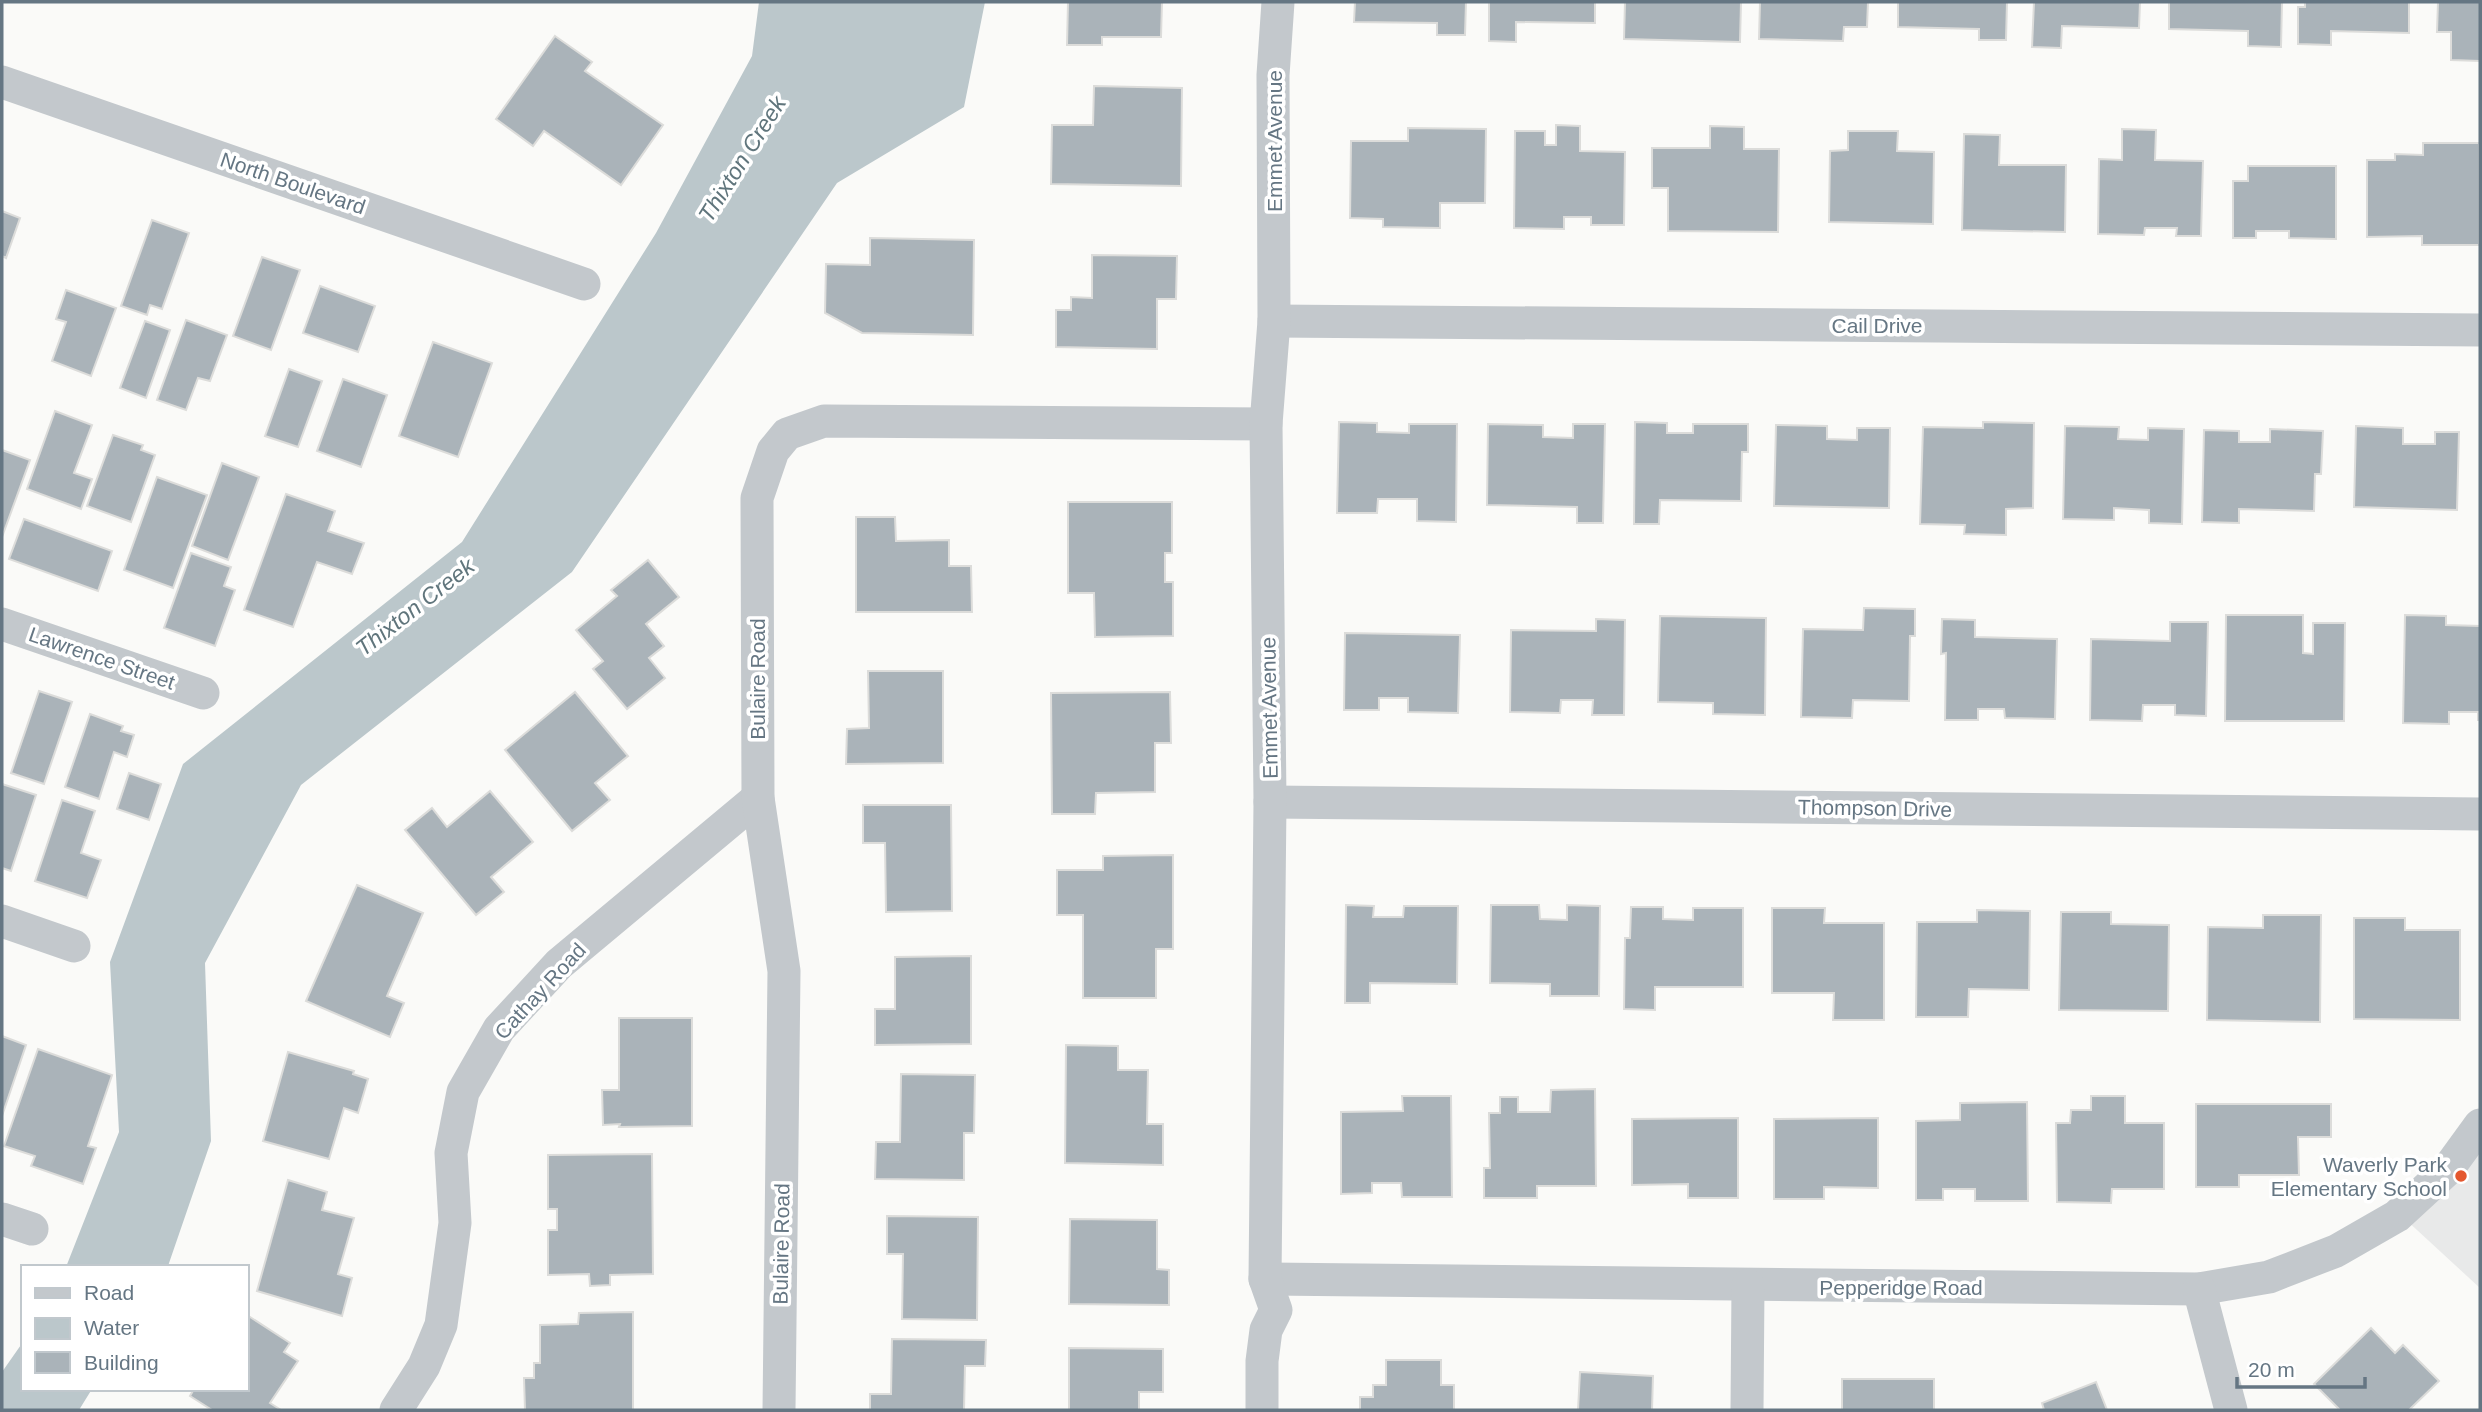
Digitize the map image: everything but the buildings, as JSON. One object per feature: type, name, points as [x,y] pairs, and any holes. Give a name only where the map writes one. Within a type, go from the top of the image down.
[{"type":"street","name":"Emmet Avenue","points":[[1262,1410],[1262,1361],[1266,1330],[1276,1310],[1265,1279],[1270,802],[1266,424],[1274,321],[1273,75],[1278,2]]},
{"type":"street","name":"North Boulevard","points":[[2,82],[584,284]]},
{"type":"street","name":"Cail Drive","points":[[1274,321],[2480,330]]},
{"type":"street","name":"Bulaire Road","points":[[779,1410],[784,971],[758,798],[757,498],[773,451],[787,434],[824,421],[1266,424]]},
{"type":"street","name":"Lawrence Street","points":[[2,624],[203,693]]},
{"type":"street","name":"Cathay Road","points":[[396,1410],[424,1366],[441,1325],[455,1223],[452,1153],[463,1092],[499,1029],[559,964],[758,798]]},
{"type":"street","name":"Thompson Drive","points":[[1270,802],[2480,814]]},
{"type":"street","points":[[2,921],[74,946]]},
{"type":"street","name":"Pepperidge Road","points":[[1265,1279],[2199,1289],[2269,1277],[2336,1251],[2398,1216],[2448,1169],[2480,1125]]},
{"type":"street","points":[[1747,1410],[1748,1285]]},
{"type":"street","points":[[2199,1289],[2231,1410]]},
{"type":"shaded area","name":"Waverly Park Elementary School","points":[[2480,1134],[2480,1288],[2404,1218]]},
{"type":"water","name":"Thixton Creek","points":[[759,2],[985,2],[964,107],[837,183],[572,572],[301,785],[205,963],[211,1141],[168,1265],[67,1265],[119,1132],[110,962],[183,764],[462,542],[656,233],[752,56]]},
{"type":"water","points":[[21,1345],[21,1391],[91,1391],[79,1410],[2,1410],[2,1372]]},
{"type":"place","name":"Waverly Park Elementary School","points":[[2461,1176]]}]
